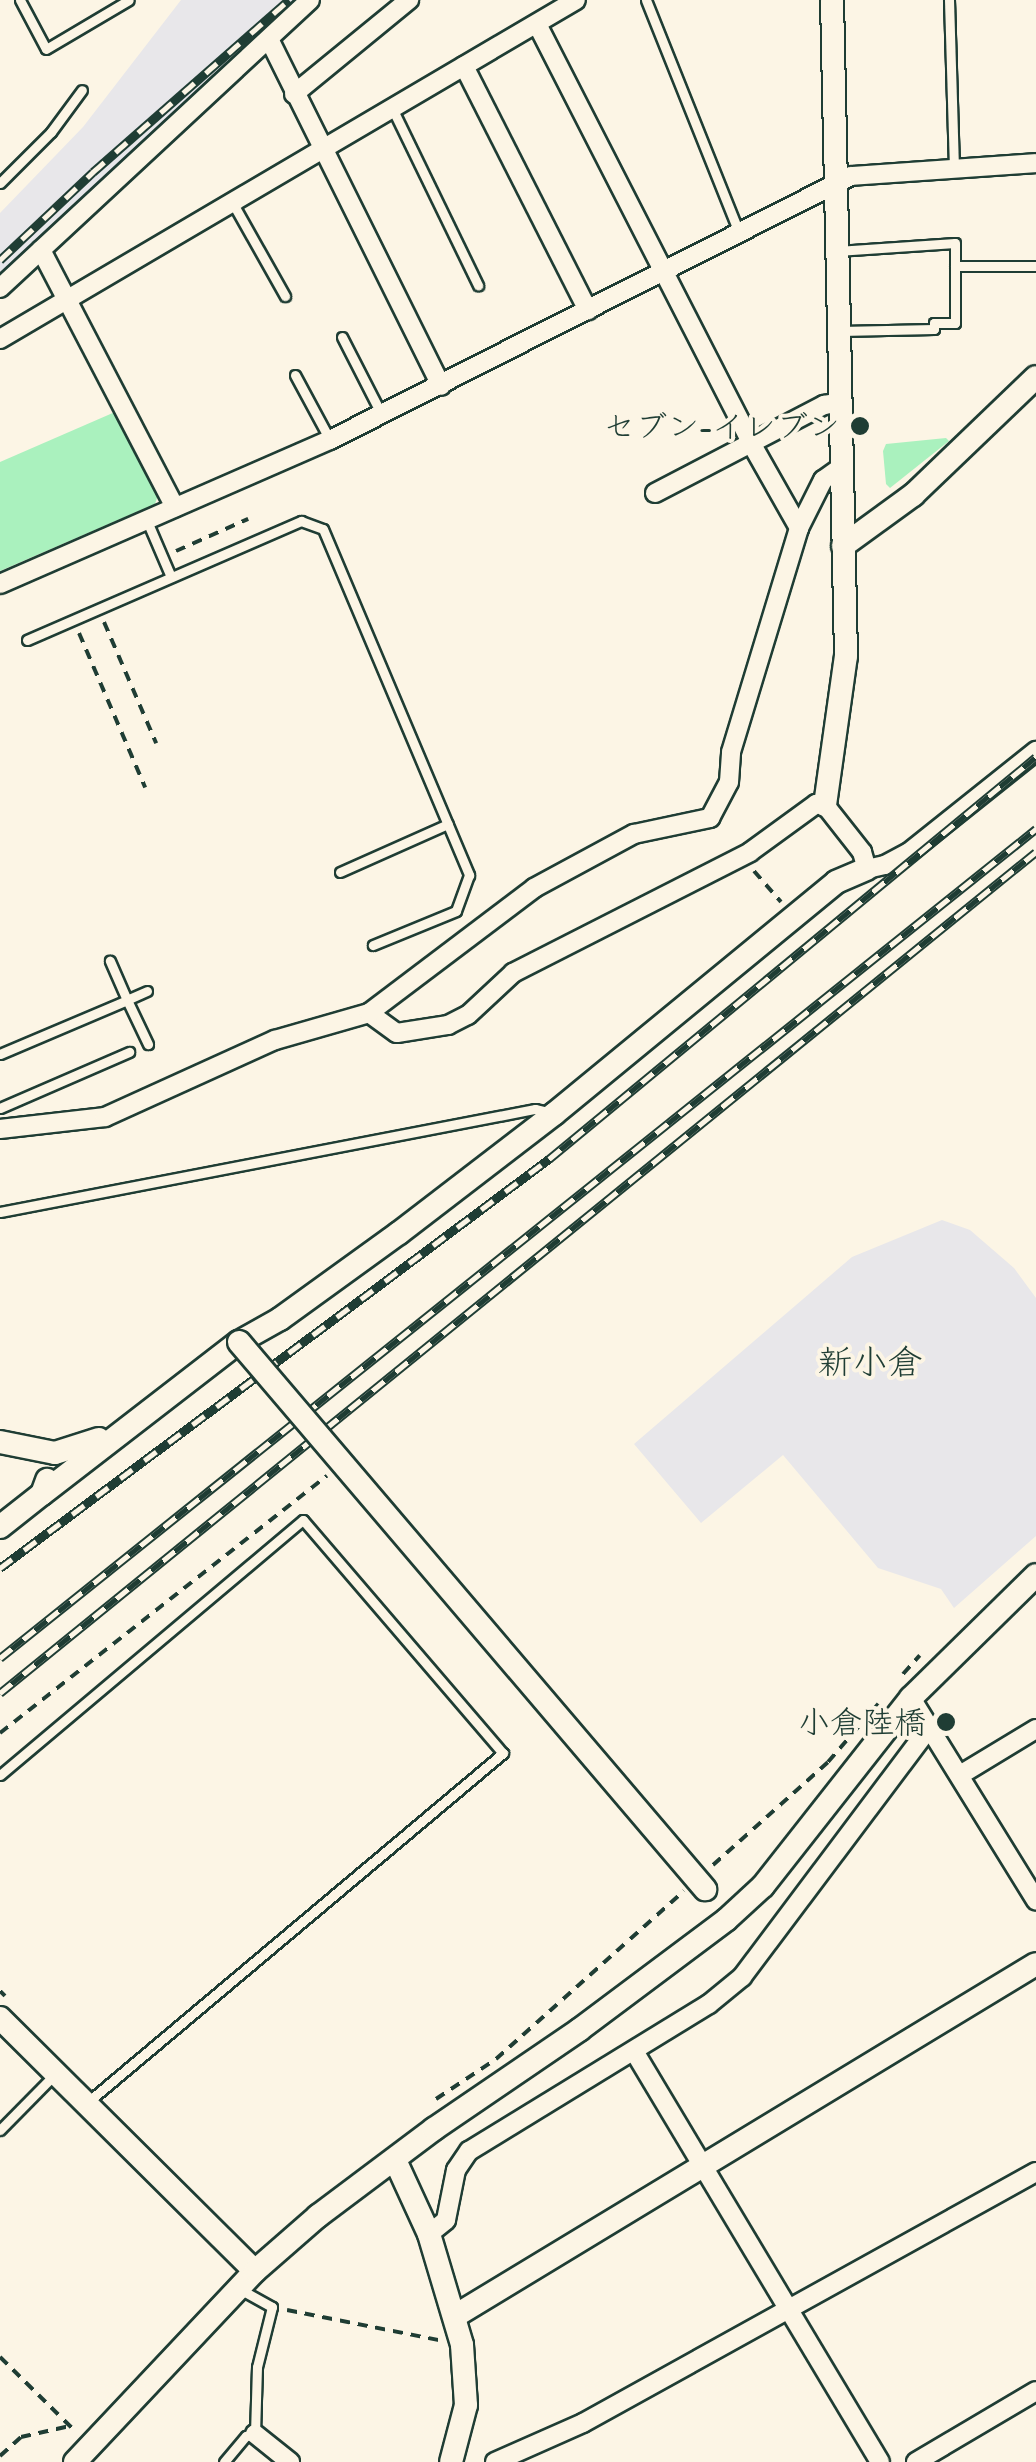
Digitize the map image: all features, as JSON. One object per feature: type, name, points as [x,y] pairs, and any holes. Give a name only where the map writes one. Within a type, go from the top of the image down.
[{"type":"street","points":[[0,288],[310,0]]},
{"type":"street","points":[[294,94],[408,0]]},
{"type":"street","points":[[0,339],[576,0]]},
{"type":"street","points":[[825,805],[846,656],[832,184],[832,0]]},
{"type":"street","points":[[537,24],[751,443],[799,528]]},
{"type":"street","points":[[269,39],[441,386]]},
{"type":"street","points":[[464,66],[588,310]]},
{"type":"street","points":[[0,584],[330,440],[851,176],[1036,163]]},
{"type":"street","points":[[41,250],[122,392],[175,507]]},
{"type":"street","points":[[843,546],[913,495],[1036,377]]},
{"type":"street","points":[[654,493],[824,405],[837,403]]},
{"type":"street","points":[[0,1129],[105,1117],[275,1040],[369,1012],[534,888],[634,834],[710,818],[729,782],[731,752],[799,528],[823,480],[840,468]]},
{"type":"street","points":[[0,1527],[128,1424],[239,1342],[280,1318],[399,1234],[554,1114],[836,882],[908,853],[1036,751]]},
{"type":"street","points":[[369,1012],[397,1033],[448,1025],[468,1015],[513,973],[750,852],[816,804],[825,805],[862,852],[867,870]]},
{"type":"street","points":[[239,1342],[705,1889],[726,1920]]},
{"type":"street","points":[[0,1442],[55,1453],[87,1445],[128,1424]]},
{"type":"street","points":[[42,1494],[55,1453]]},
{"type":"street","points":[[75,2462],[248,2280],[394,2160],[726,1920],[763,1886],[911,1698],[1036,1575]]},
{"type":"street","points":[[911,1698],[1036,1900]]},
{"type":"street","points":[[429,2234],[446,2220],[456,2170],[469,2151],[708,2004],[742,1977],[930,1727]]},
{"type":"street","points":[[960,1776],[1036,1729]]},
{"type":"street","points":[[455,2316],[1036,1964]]},
{"type":"street","points":[[2,2002],[58,2072],[248,2280]]},
{"type":"street","points":[[634,2050],[880,2462]]},
{"type":"street","points":[[394,2160],[429,2234],[462,2345],[466,2405],[451,2462]]},
{"type":"street","points":[[495,2462],[582,2423],[1036,2172]]},
{"type":"street","points":[[916,2462],[1036,2391]]},
{"type":"street","points":[[255,2434],[290,2462]]},
{"type":"lane","points":[[20,0],[46,49],[129,0]]},
{"type":"lane","points":[[646,0],[738,230]]},
{"type":"lane","points":[[948,0],[954,168]]},
{"type":"lane","points":[[0,182],[51,132],[82,90]]},
{"type":"lane","points":[[393,110],[478,286]]},
{"type":"lane","points":[[232,202],[285,296]]},
{"type":"lane","points":[[835,251],[955,242],[956,324],[934,324],[934,329],[836,331]]},
{"type":"lane","points":[[955,266],[1036,266]]},
{"type":"lane","points":[[342,337],[382,415]]},
{"type":"lane","points":[[294,375],[330,440]]},
{"type":"lane","points":[[146,521],[171,578]]},
{"type":"lane","points":[[27,640],[301,521],[323,529],[470,875],[456,911],[373,946]]},
{"type":"lane","points":[[340,872],[448,824]]},
{"type":"lane","points":[[110,961],[148,1044]]},
{"type":"lane","points":[[0,1054],[147,991]]},
{"type":"lane","points":[[0,1108],[129,1052]]},
{"type":"lane","points":[[0,1212],[535,1109],[554,1114]]},
{"type":"lane","points":[[0,1774],[303,1520],[503,1753],[87,2103]]},
{"type":"lane","points":[[0,2130],[58,2072]]},
{"type":"lane","points":[[224,2462],[246,2436],[255,2434],[257,2367],[272,2307],[248,2280]]},
{"type":"path","points":[[162,557],[248,519]]},
{"type":"path","points":[[98,609],[156,743]]},
{"type":"path","points":[[73,620],[145,786]]},
{"type":"path","points":[[749,866],[794,917]]},
{"type":"path","points":[[0,1733],[331,1473]]},
{"type":"path","points":[[272,2307],[462,2345]]},
{"type":"path","points":[[0,2356],[76,2432]]},
{"type":"path","points":[[0,2456],[21,2438],[70,2426]]},
{"type":"shaded area","points":[[181,0],[303,0],[177,110],[0,279],[0,213],[83,127]]},
{"type":"shaded area","points":[[942,1220],[970,1230],[1014,1268],[1036,1298],[1036,1536],[954,1608],[941,1589],[878,1568],[783,1455],[701,1523],[634,1444],[852,1257]]},
{"type":"green space","points":[[115,412],[159,492],[155,504],[0,571],[0,462]]},
{"type":"green space","points":[[946,438],[949,441],[890,488],[886,484],[886,444]]},
{"type":"railway","points":[[0,260],[93,172],[289,0]]},
{"type":"railway","points":[[0,1568],[549,1159],[1036,757]]},
{"type":"railway","points":[[0,1658],[1036,829]]},
{"type":"railway","points":[[0,1693],[1036,852]]},
{"type":"place","name":"セブン-イレブン","points":[[860,426]]},
{"type":"place","name":"小倉陸橋","points":[[946,1722]]},
{"type":"district","name":"新小倉","points":[[870,1362]]}]
